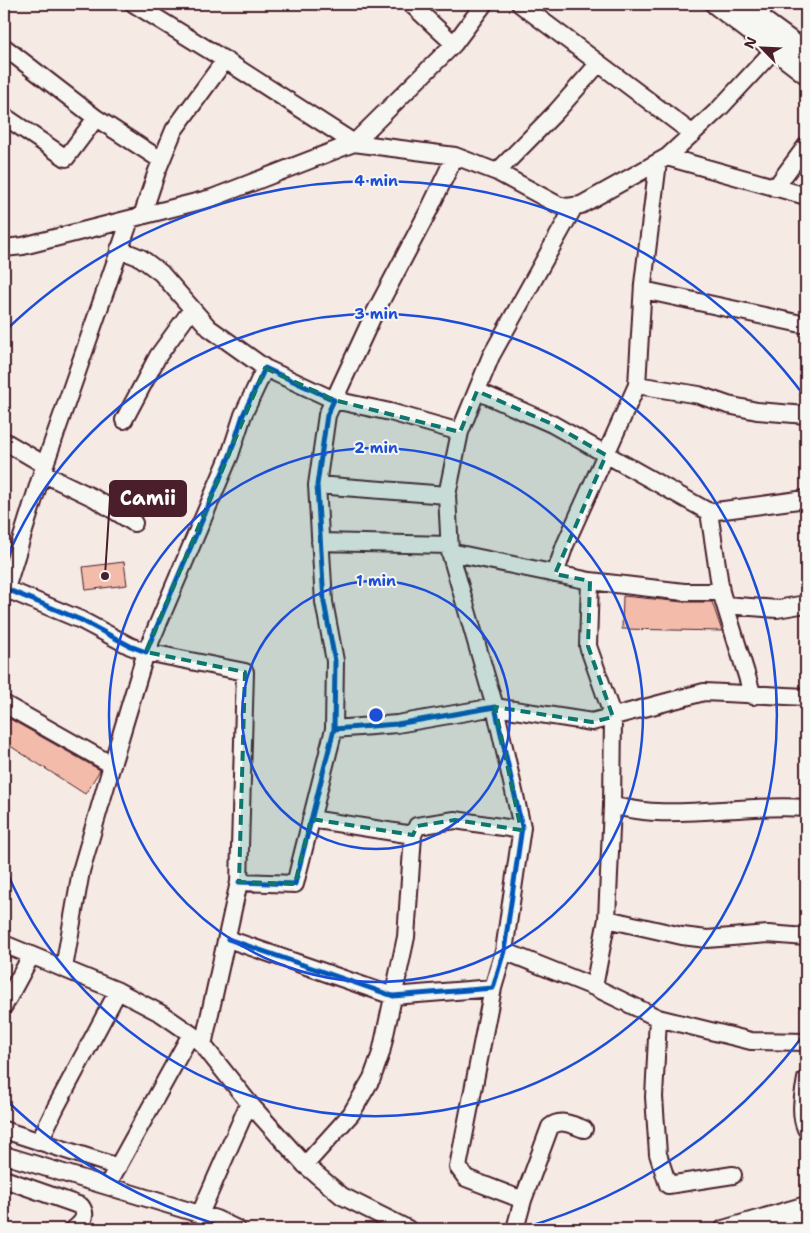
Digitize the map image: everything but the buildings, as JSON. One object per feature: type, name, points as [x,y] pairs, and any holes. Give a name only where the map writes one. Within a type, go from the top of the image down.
[{"type":"main road","points":[[716,4],[758,17]]},
{"type":"main road","points":[[739,4],[758,17],[806,73]]},
{"type":"main road","points":[[780,44],[806,53]]},
{"type":"street","points":[[134,4],[354,143],[455,156],[497,172],[558,206],[574,207],[581,205],[662,159],[693,134],[720,108],[780,44]]},
{"type":"street","points":[[411,4],[454,44]]},
{"type":"street","points":[[4,248],[23,246],[212,198],[354,143],[454,44],[484,4]]},
{"type":"street","points":[[520,4],[693,134]]},
{"type":"street","points":[[4,47],[96,118],[162,160]]},
{"type":"street","points":[[107,1186],[197,1039],[228,939],[239,882],[245,672],[146,652],[130,646],[81,620],[4,591],[119,249],[136,218],[174,130],[224,60]]},
{"type":"street","points":[[497,172],[556,112],[599,63]]},
{"type":"street","points":[[4,116],[66,158],[96,118]]},
{"type":"street","points":[[775,188],[806,146]]},
{"type":"street","points":[[239,882],[295,884],[334,729],[335,661],[324,602],[316,485],[327,416],[372,318],[430,210],[455,156]]},
{"type":"street","points":[[662,159],[806,196]]},
{"type":"street","points":[[555,574],[565,545],[637,385],[643,290],[662,159]]},
{"type":"street","points":[[523,1200],[466,1178],[458,1167],[493,988],[504,951],[521,830],[495,707],[449,548],[447,495],[460,432],[491,356],[574,207]]},
{"type":"street","points":[[119,249],[141,258],[160,273],[209,328],[265,368],[334,400],[390,412],[460,432]]},
{"type":"street","points":[[643,290],[806,324]]},
{"type":"street","points":[[124,420],[158,356],[192,309]]},
{"type":"street","points":[[64,968],[81,872],[146,652],[230,454],[243,415],[265,368]]},
{"type":"street","points":[[637,385],[699,395],[728,405],[758,411],[806,415]]},
{"type":"street","points":[[477,391],[552,424],[709,512],[806,499]]},
{"type":"street","points":[[4,442],[44,469],[134,523]]},
{"type":"street","points":[[316,485],[447,495]]},
{"type":"street","points":[[709,512],[723,599],[753,696]]},
{"type":"street","points":[[320,542],[449,548],[590,581],[684,592],[777,609],[806,604]]},
{"type":"street","points":[[590,581],[588,646],[613,717],[612,806],[607,919],[594,987]]},
{"type":"street","points":[[334,729],[397,724],[495,707],[592,722],[704,692],[753,696],[806,697]]},
{"type":"street","points":[[4,704],[112,765]]},
{"type":"street","points":[[612,806],[656,812],[780,806],[806,808]]},
{"type":"street","points":[[311,819],[413,835]]},
{"type":"street","points":[[305,1165],[351,1114],[366,1090],[381,1053],[406,937],[413,835],[417,826],[455,820],[521,830]]},
{"type":"street","points":[[607,919],[682,936],[707,939],[768,934],[806,937]]},
{"type":"street","points":[[228,939],[393,996],[493,988]]},
{"type":"street","points":[[4,944],[118,991],[162,1014],[197,1039],[249,1103],[305,1165],[342,1196],[408,1229]]},
{"type":"street","points":[[504,951],[594,987],[658,1018],[751,1041],[806,1042]]},
{"type":"street","points":[[4,1006],[30,956]]},
{"type":"street","points":[[39,1142],[118,991]]},
{"type":"street","points":[[658,1018],[654,1097],[658,1154],[668,1185],[733,1175]]},
{"type":"street","points":[[806,1079],[802,1100],[802,1121],[806,1129]]},
{"type":"street","points":[[200,1214],[249,1103]]},
{"type":"street","points":[[515,1229],[523,1200],[550,1127],[557,1122],[562,1122],[584,1129]]},
{"type":"street","points":[[4,1130],[118,1167]]},
{"type":"street","points":[[4,1155],[216,1219],[237,1229]]},
{"type":"street","points":[[4,1179],[81,1206],[85,1215],[84,1220],[74,1229]]},
{"type":"street","points":[[723,1229],[806,1205]]},
{"type":"street","points":[[766,1229],[806,1217]]},
{"type":"highlighted area","points":[[265,368],[334,400],[460,432],[477,391],[552,424],[606,455],[555,574],[590,581],[588,646],[613,717],[592,722],[495,707],[521,830],[455,820],[417,826],[413,835],[311,819],[295,884],[239,882],[245,672],[146,652]]},
{"type":"green space","points":[[100,1222],[123,1229],[89,1229]]},
{"type":"cycle path","points":[[4,588],[81,620],[130,646],[146,652],[230,455],[243,415],[265,368],[334,400],[327,415],[317,485],[324,602],[335,661],[334,729]]},
{"type":"cycle path","points":[[228,939],[393,996],[493,988],[504,951],[522,827],[495,707],[397,724],[334,729],[295,884],[239,882]]},
{"type":"place","name":"Camii","points":[[105,576]]}]
